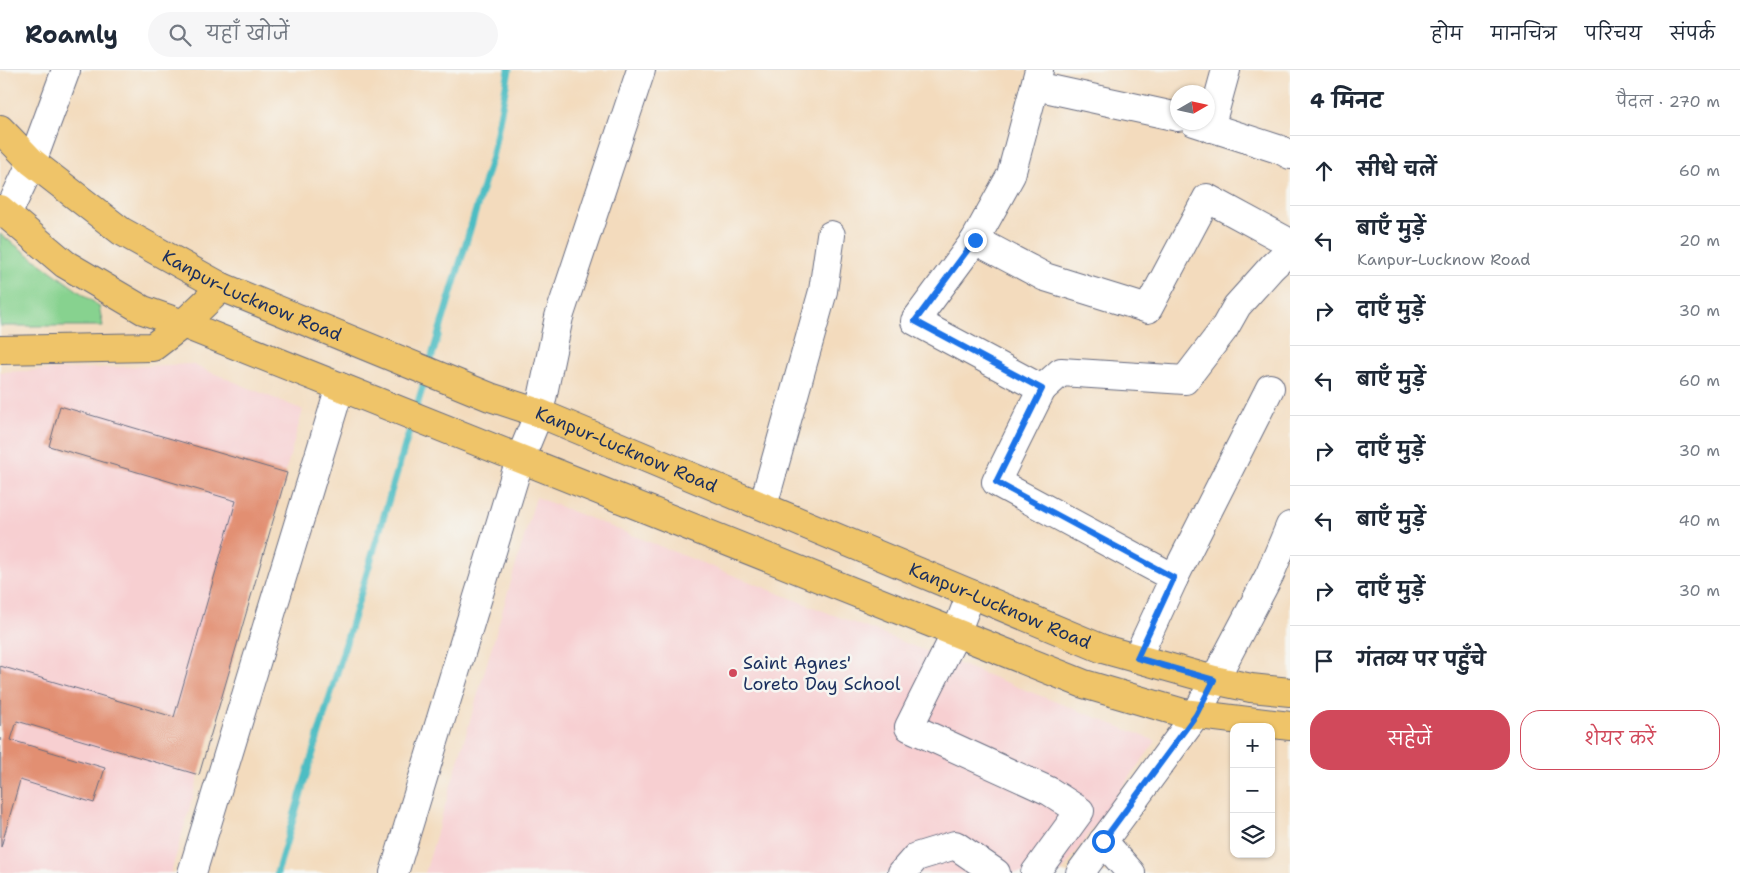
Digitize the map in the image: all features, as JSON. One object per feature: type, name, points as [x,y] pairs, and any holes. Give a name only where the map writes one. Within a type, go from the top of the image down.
[{"type":"main road","name":"Kanpur-Lucknow Road","points":[[0,129],[32,162],[121,231],[222,287],[490,397],[539,413],[1103,649],[1214,680],[1251,688],[1290,692]]},
{"type":"main road","points":[[3,212],[65,264],[143,310],[1084,684],[1183,713],[1290,726]]},
{"type":"main road","points":[[0,350],[153,347],[182,324],[222,287]]},
{"type":"street","points":[[3,212],[32,162],[66,70]]},
{"type":"street","points":[[394,873],[520,459],[539,413],[559,318],[641,70]]},
{"type":"street","points":[[1215,95],[1226,70]]},
{"type":"street","points":[[1042,389],[915,321],[975,240],[1011,175],[1038,78],[1170,116]]},
{"type":"street","points":[[1215,129],[1281,150],[1290,155]]},
{"type":"street","points":[[975,240],[1045,278],[1148,309],[1207,198],[1290,243]]},
{"type":"street","points":[[763,506],[823,291],[831,235]]},
{"type":"street","points":[[1174,578],[996,482],[1042,389],[1061,372],[1185,380],[1224,328],[1237,306],[1290,250]]},
{"type":"street","points":[[192,873],[340,387]]},
{"type":"street","points":[[1137,658],[1174,578],[1270,388]]},
{"type":"street","points":[[1080,873],[1196,715],[1270,574],[1290,526]]},
{"type":"street","points":[[971,594],[956,633],[909,728],[1049,791],[1080,812],[1035,873]]},
{"type":"street","points":[[1103,841],[1131,873]]},
{"type":"street","points":[[902,873],[916,858],[955,845],[996,873]]},
{"type":"shaded area","points":[[191,364],[303,410],[171,873],[0,873],[0,372]]},
{"type":"shaded area","name":"Saint Agnes' Loreto Day School","points":[[536,497],[1156,741],[1061,873],[425,873]]},
{"type":"green space","points":[[0,234],[99,306],[103,326],[0,326]]},
{"type":"building","points":[[60,406],[287,473],[199,775],[17,721],[11,740],[105,768],[94,803],[20,780],[1,847],[0,666],[174,717],[236,501],[49,446]]},
{"type":"waterway","points":[[429,366],[493,153],[509,70]]},
{"type":"waterway","points":[[415,412],[426,376]]},
{"type":"waterway","points":[[277,873],[412,422]]},
{"type":"place","name":"Saint Agnes' Loreto Day School","points":[[733,673]]},
{"type":"route","points":[[975,240],[915,321],[1042,389],[996,482],[1174,578],[1137,658],[1214,680],[1196,715],[1103,841]]}]
